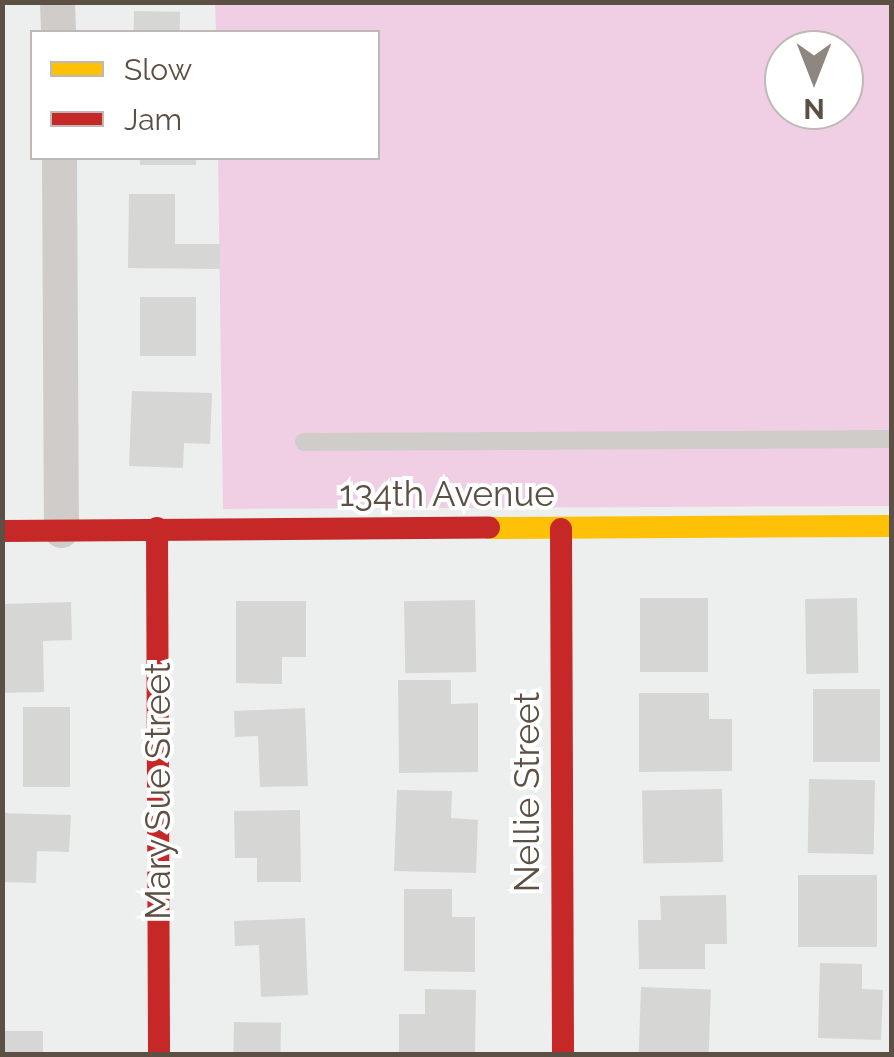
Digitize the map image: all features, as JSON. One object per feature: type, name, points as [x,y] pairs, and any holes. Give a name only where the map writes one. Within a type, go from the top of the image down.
[{"type":"street","points":[[58,2],[58,30]]},
{"type":"street","points":[[58,160],[61,530]]},
{"type":"street","name":"134th Avenue","points":[[2,531],[892,526]]},
{"type":"street","name":"Mary Sue Street","points":[[157,528],[159,1054]]},
{"type":"street","name":"Nellie Street","points":[[561,529],[563,1054]]},
{"type":"lane","points":[[304,442],[892,439]]},
{"type":"shaded area","points":[[215,3],[891,3],[891,506],[223,509],[218,160],[380,160],[380,30],[216,30]]},
{"type":"building","points":[[134,11],[180,12],[180,30],[134,30]]},
{"type":"building","points":[[140,160],[196,160],[196,165],[140,165]]},
{"type":"building","points":[[129,194],[175,194],[175,244],[220,244],[220,269],[128,268]]},
{"type":"building","points":[[140,297],[196,297],[196,356],[140,356]]},
{"type":"building","points":[[132,391],[212,393],[210,444],[184,443],[183,468],[129,466]]},
{"type":"building","points":[[640,598],[708,598],[708,672],[640,672]]},
{"type":"building","points":[[857,598],[858,673],[806,674],[805,599]]},
{"type":"building","points":[[475,600],[476,672],[405,673],[404,601]]},
{"type":"building","points":[[236,601],[306,601],[306,657],[282,657],[282,684],[236,683]]},
{"type":"building","points":[[71,602],[72,640],[43,641],[44,692],[2,693],[2,604]]},
{"type":"building","points":[[398,680],[451,680],[451,704],[478,703],[478,772],[399,773]]},
{"type":"building","points":[[813,689],[880,689],[880,762],[813,762]]},
{"type":"building","points":[[639,693],[709,693],[709,719],[732,719],[732,771],[639,772]]},
{"type":"building","points":[[23,707],[70,707],[70,787],[23,787]]},
{"type":"building","points":[[305,708],[308,786],[260,787],[258,736],[235,737],[234,711]]},
{"type":"building","points":[[809,779],[875,780],[874,854],[808,853]]},
{"type":"building","points":[[722,789],[723,862],[643,863],[642,790]]},
{"type":"building","points":[[397,790],[452,791],[451,818],[478,820],[476,873],[394,871]]},
{"type":"building","points":[[300,810],[301,882],[257,882],[257,858],[235,858],[234,811]]},
{"type":"building","points":[[2,813],[71,815],[69,852],[37,851],[36,883],[2,882]]},
{"type":"building","points":[[798,875],[877,875],[877,947],[798,947]]},
{"type":"building","points":[[404,889],[452,889],[452,917],[475,917],[475,972],[404,971]]},
{"type":"building","points":[[726,895],[727,944],[705,944],[705,969],[639,969],[638,920],[661,920],[660,896]]},
{"type":"building","points":[[305,918],[308,995],[261,997],[259,945],[235,946],[234,921]]},
{"type":"building","points":[[820,963],[862,964],[862,989],[883,990],[881,1040],[818,1038]]},
{"type":"building","points":[[641,987],[711,989],[709,1054],[639,1054]]},
{"type":"building","points":[[425,989],[476,990],[475,1054],[399,1054],[399,1014],[425,1014]]},
{"type":"building","points":[[234,1022],[281,1023],[280,1054],[233,1054]]},
{"type":"building","points":[[2,1031],[43,1031],[43,1054],[2,1054]]},
{"type":"traffic: slow","points":[[489,528],[892,526]]},
{"type":"traffic: jam","points":[[157,528],[159,1054]]},
{"type":"traffic: jam","points":[[2,531],[489,528]]},
{"type":"traffic: jam","points":[[561,529],[563,1054]]}]
